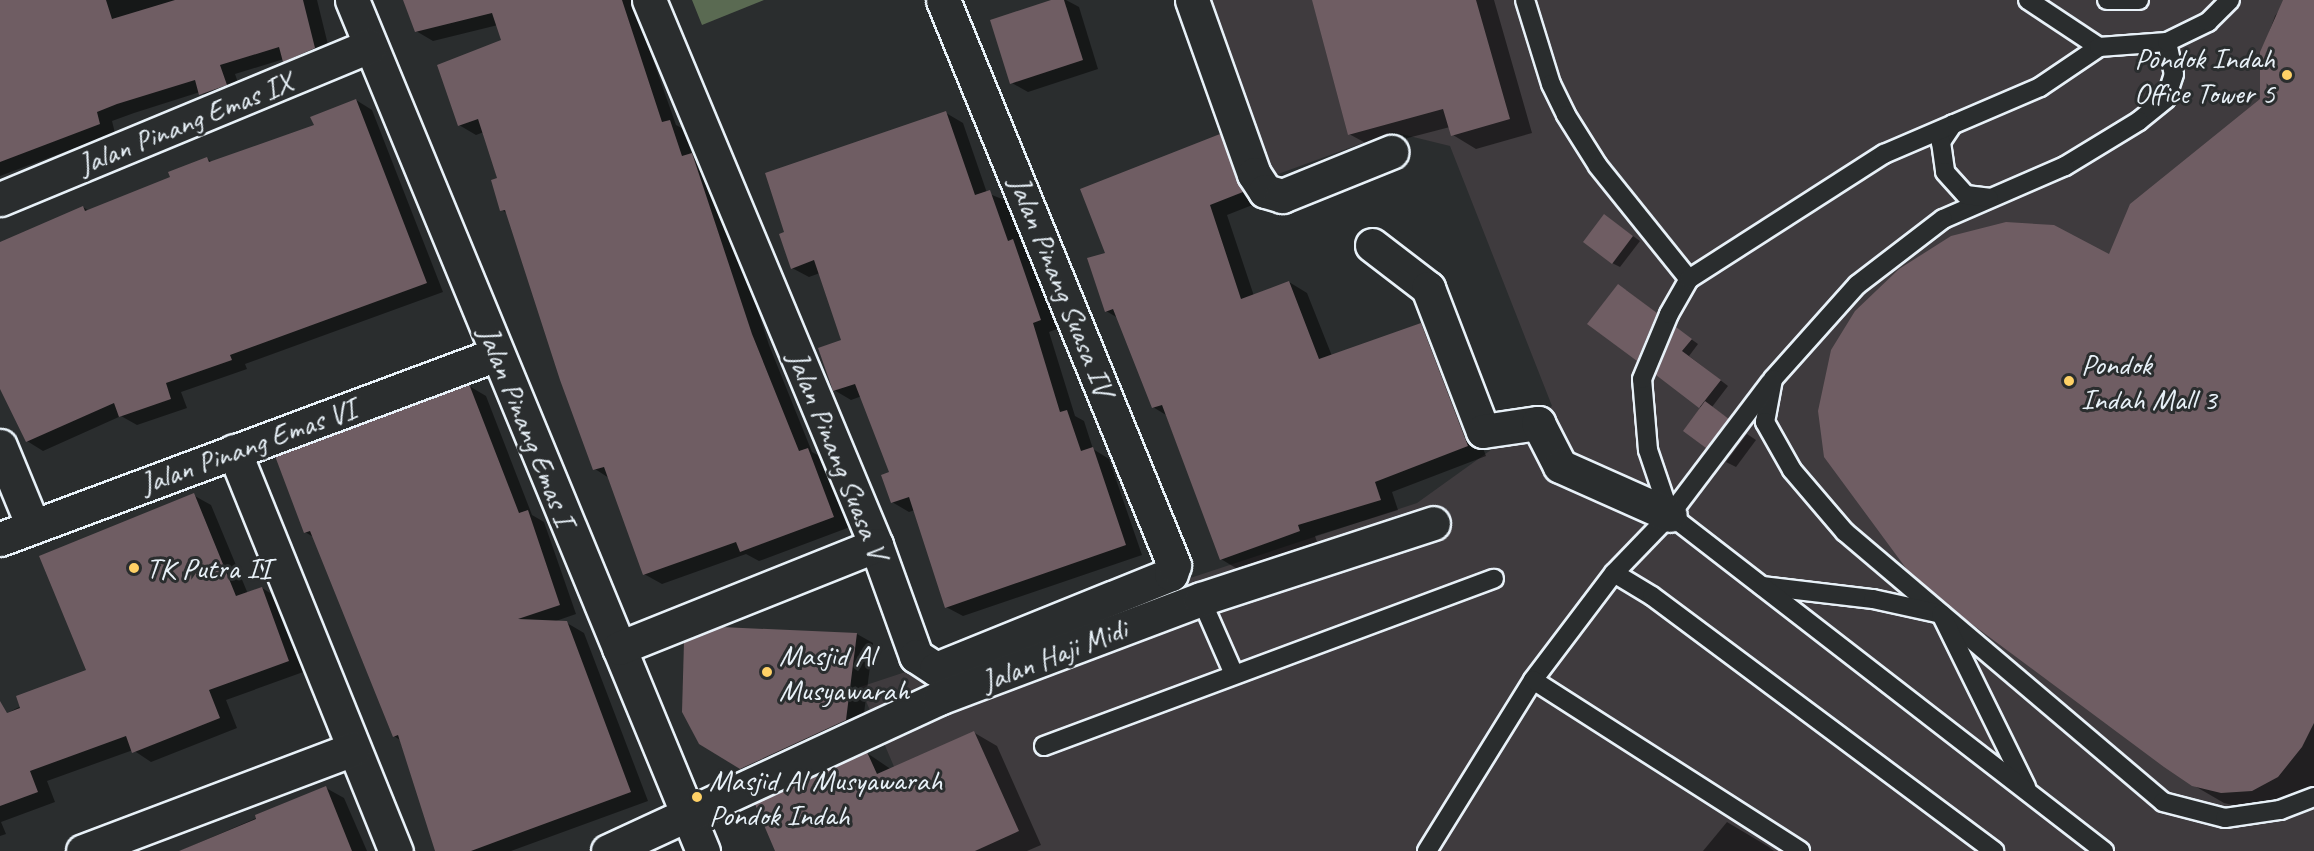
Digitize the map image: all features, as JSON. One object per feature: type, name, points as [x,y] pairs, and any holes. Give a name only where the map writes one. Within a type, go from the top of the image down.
[{"type":"street","name":"Jalan Pinang Emas I","points":[[352,0],[703,851]]},
{"type":"street","name":"Jalan Pinang Suasa V","points":[[649,0],[876,545],[916,656],[936,669],[1171,574]]},
{"type":"street","name":"Jalan Pinang Suasa IV","points":[[943,0],[1172,553],[1171,574]]},
{"type":"street","points":[[1192,0],[1254,174],[1265,191],[1282,196],[1391,152]]},
{"type":"street","name":"Jalan Pinang Emas IX","points":[[0,199],[370,46]]},
{"type":"street","points":[[1372,245],[1428,288],[1483,431],[1538,423],[1560,466],[1670,515]]},
{"type":"street","name":"Jalan Pinang Emas VI","points":[[0,539],[497,354]]},
{"type":"street","points":[[0,446],[33,526]]},
{"type":"street","points":[[234,451],[396,851]]},
{"type":"street","name":"Jalan Haji Midi","points":[[608,851],[939,698],[1201,599],[1433,523]]},
{"type":"street","points":[[619,648],[876,545]]},
{"type":"street","points":[[83,851],[143,840],[353,749]]},
{"type":"lane","points":[[1525,0],[1551,84],[1566,115],[1598,166],[1689,279]]},
{"type":"lane","points":[[2028,0],[2099,47]]},
{"type":"lane","points":[[2107,0],[2139,0]]},
{"type":"lane","points":[[2104,851],[1670,515],[1648,450],[1642,379],[1669,314],[1689,279],[1884,154],[2040,87],[2099,47],[2167,42],[2208,22],[2230,0]]},
{"type":"lane","points":[[1427,851],[1533,680],[1614,573],[1670,515],[1773,379],[1857,285],[1943,219],[2065,166],[2139,122],[2166,99],[2174,74],[2167,42]]},
{"type":"lane","points":[[1953,124],[1941,142],[1945,172],[1966,195],[1990,198]]},
{"type":"lane","points":[[1773,379],[1765,422],[1792,470],[1845,532],[2163,802],[2225,818],[2280,810],[2314,797]]},
{"type":"lane","points":[[1614,573],[1652,597],[1994,851]]},
{"type":"lane","points":[[1044,746],[1494,579]]},
{"type":"lane","points":[[1761,586],[1873,599],[1941,614]]},
{"type":"lane","points":[[1201,599],[1234,674]]},
{"type":"lane","points":[[1941,614],[2028,792]]},
{"type":"lane","points":[[1533,680],[1800,851]]},
{"type":"shaded area","points":[[1201,0],[2314,0],[2314,851],[930,851],[860,687],[1417,503],[1552,406],[1450,146],[1393,132],[1262,180]]},
{"type":"green space","points":[[692,0],[764,0],[702,25]]},
{"type":"building","points":[[0,0],[106,0],[112,19],[175,0],[303,0],[315,48],[283,62],[279,47],[220,65],[227,85],[199,95],[195,80],[117,104],[97,112],[100,124],[0,162]]},
{"type":"building","points":[[403,0],[622,0],[662,122],[670,120],[682,156],[692,153],[752,334],[799,451],[808,448],[834,517],[740,552],[736,542],[643,575],[604,467],[593,470],[560,380],[505,210],[500,211],[491,180],[497,178],[478,119],[458,126],[437,65],[501,40],[492,13],[415,32]]},
{"type":"building","points":[[1051,0],[1064,0],[1083,60],[1010,84],[990,20]]},
{"type":"building","points":[[1312,0],[1476,0],[1510,119],[1451,136],[1443,109],[1348,135]]},
{"type":"building","name":"Pondok Indah Mall 3","points":[[2283,0],[2314,0],[2314,723],[2302,747],[2278,777],[2252,791],[2221,793],[2192,786],[2164,767],[1965,619],[1908,571],[1824,457],[1818,411],[1831,350],[1855,311],[1899,269],[1951,236],[2006,222],[2054,225],[2109,254],[2130,204],[2260,99],[2260,52]]},
{"type":"building","points":[[356,99],[427,283],[230,355],[232,360],[166,383],[171,399],[119,417],[114,403],[26,442],[0,389],[0,242],[83,206],[85,211],[170,177],[168,172],[207,157],[209,162],[314,125],[310,117]]},
{"type":"building","points":[[946,111],[975,195],[990,190],[1008,241],[1013,239],[1041,320],[1033,323],[1060,412],[1067,410],[1081,451],[1093,447],[1126,545],[945,608],[909,497],[891,503],[881,475],[889,472],[855,384],[833,391],[818,348],[841,340],[814,260],[791,269],[779,234],[784,232],[765,173]]},
{"type":"building","points":[[1220,134],[1243,192],[1210,205],[1241,299],[1289,281],[1319,359],[1421,323],[1468,446],[1375,482],[1381,500],[1298,525],[1300,531],[1220,560],[1162,405],[1152,408],[1113,309],[1105,312],[1087,258],[1105,253],[1080,189]]},
{"type":"building","points":[[1604,214],[1633,236],[1612,264],[1583,242]]},
{"type":"building","points":[[1618,284],[1657,313],[1637,361],[1587,324]]},
{"type":"building","points":[[1676,327],[1692,339],[1682,351],[1721,380],[1699,408],[1656,375]]},
{"type":"building","points":[[469,384],[519,513],[528,510],[560,605],[518,619],[567,621],[631,792],[471,851],[435,851],[398,735],[393,737],[310,531],[304,533],[275,456]]},
{"type":"building","points":[[1705,401],[1729,419],[1706,448],[1683,431]]},
{"type":"building","points":[[194,493],[236,596],[262,587],[289,661],[209,690],[220,718],[132,753],[126,736],[30,771],[38,792],[0,806],[0,701],[7,713],[20,708],[16,696],[86,670],[39,556]]},
{"type":"building","name":"Masjid Al Musyawarah","points":[[721,627],[857,633],[846,720],[740,769],[699,744],[682,712],[684,642]]},
{"type":"building","points":[[974,731],[1019,831],[975,851],[775,851],[755,804],[867,752],[877,774]]},
{"type":"building","points":[[326,786],[352,851],[179,851],[256,819],[255,815]]},
{"type":"place","name":"Pondok Indah Office Tower 5","points":[[2287,75]]},
{"type":"place","name":"Pondok Indah Mall 3","points":[[2069,381]]},
{"type":"place","name":"TK Putra II","points":[[134,568]]},
{"type":"place","name":"Masjid Al Musyawarah","points":[[767,672]]},
{"type":"place","name":"Masjid Al Musyawarah Pondok Indah","points":[[697,797]]}]
